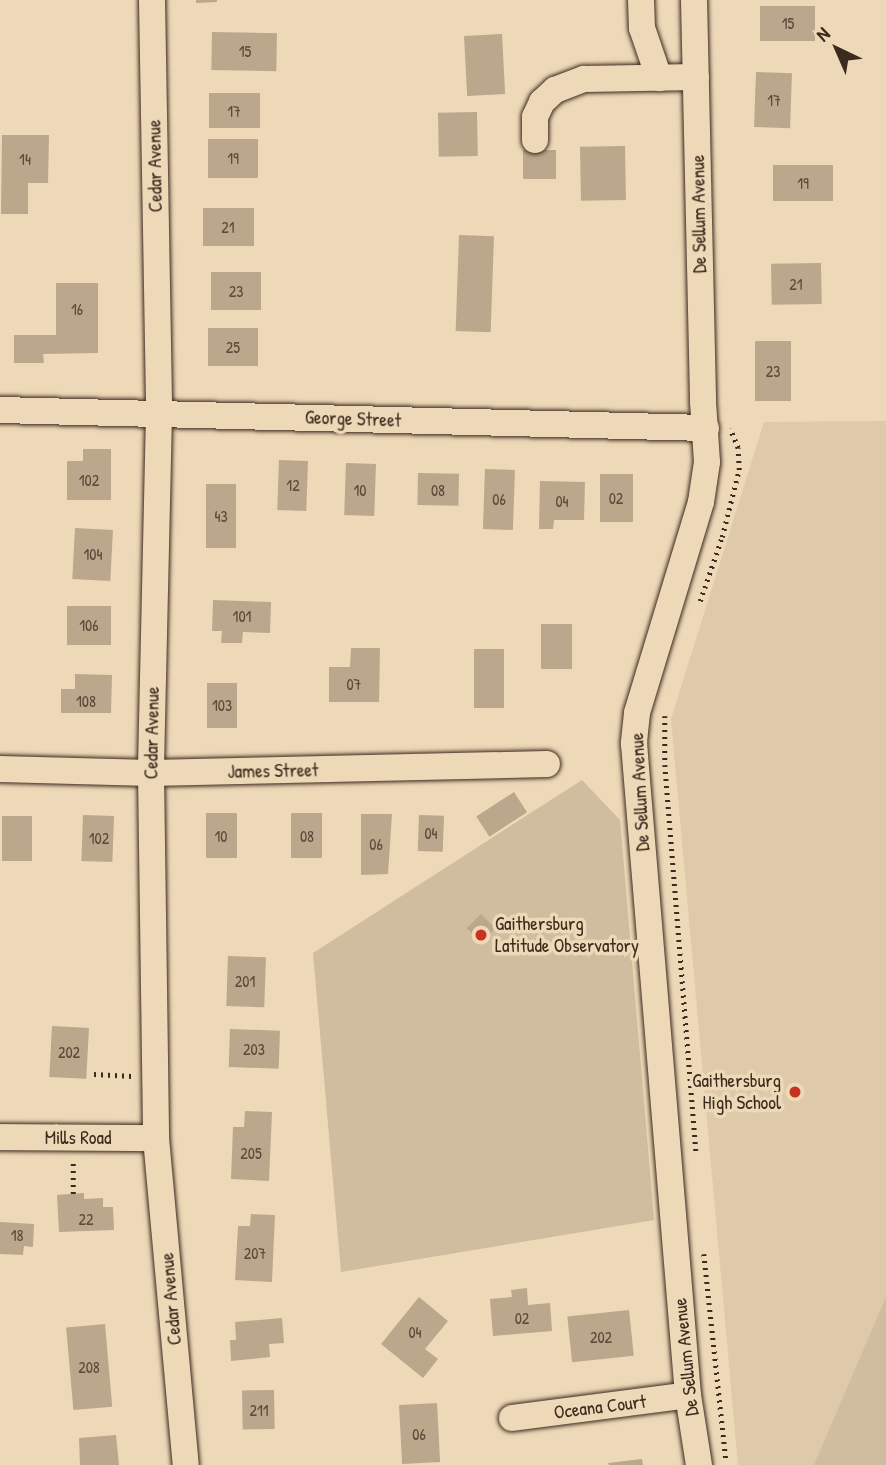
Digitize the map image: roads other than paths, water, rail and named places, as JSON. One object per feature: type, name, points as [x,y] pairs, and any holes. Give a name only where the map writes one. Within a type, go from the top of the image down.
[{"type":"street","name":"Cedar Avenue","points":[[152,0],[159,414],[151,773],[156,1138],[186,1465]]},
{"type":"street","points":[[641,0],[642,28],[659,78]]},
{"type":"street","name":"De Sellum Avenue","points":[[694,0],[707,462],[701,502],[637,713],[634,744],[688,1395],[699,1465]]},
{"type":"street","points":[[535,140],[535,117],[542,102],[555,90],[584,79],[696,77]]},
{"type":"street","name":"George Street","points":[[0,410],[705,421]]},
{"type":"street","name":"James Street","points":[[0,769],[151,773],[547,764]]},
{"type":"street","name":"Mills Road","points":[[0,1137],[156,1138]]},
{"type":"street","name":"Oceana Court","points":[[512,1418],[688,1395]]},
{"type":"place","name":"Gaithersburg Latitude Observatory","points":[[481,935]]},
{"type":"place","name":"Gaithersburg High School","points":[[795,1092]]}]
